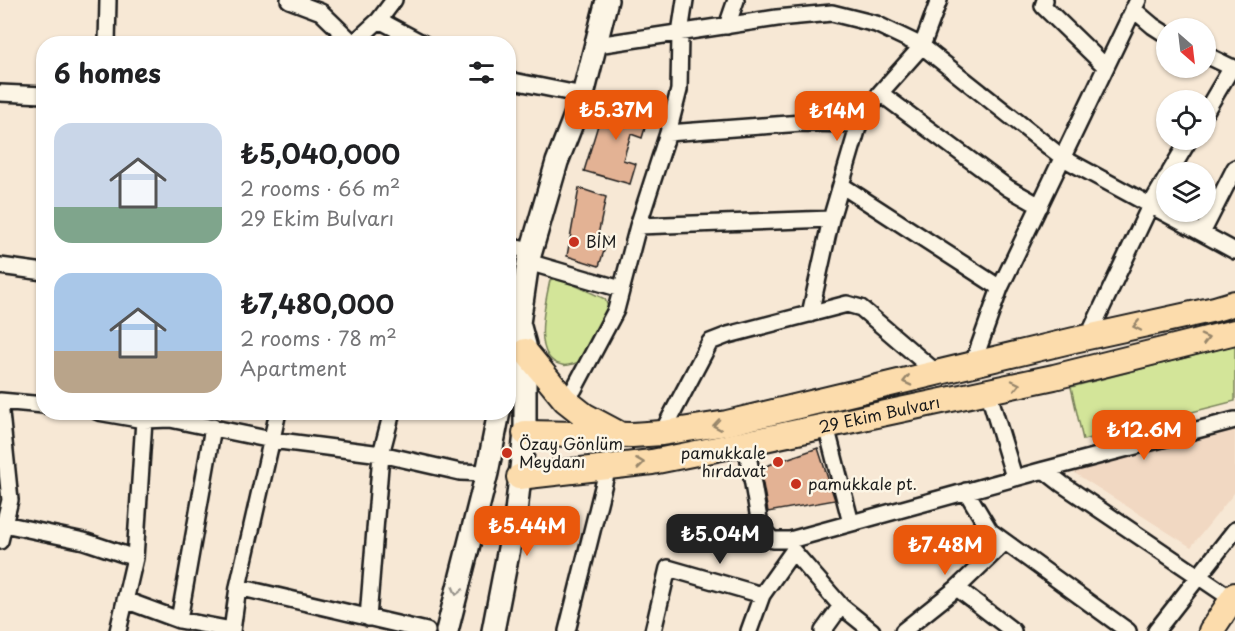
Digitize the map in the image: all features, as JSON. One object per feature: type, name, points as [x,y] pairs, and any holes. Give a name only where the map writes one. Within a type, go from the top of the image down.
[{"type":"main road","points":[[493,631],[516,513],[525,433],[517,357],[519,323],[530,257],[557,162],[583,95],[607,0]]},
{"type":"main road","name":"29 Ekim Bulvarı","points":[[525,433],[621,435],[662,433],[727,423],[1235,303]]},
{"type":"main road","name":"29 Ekim Bulvarı","points":[[519,477],[652,462],[746,443],[988,391],[1235,332]]},
{"type":"main road","points":[[517,357],[584,415],[621,435]]},
{"type":"main road","points":[[447,631],[487,473],[497,422],[525,433]]},
{"type":"main road","points":[[487,473],[519,477]]},
{"type":"main road","points":[[1211,631],[1234,597]]},
{"type":"street","points":[[107,36],[108,0]]},
{"type":"street","points":[[289,0],[321,12],[346,36]]},
{"type":"street","points":[[361,36],[379,20],[394,0]]},
{"type":"street","points":[[565,400],[574,389],[616,310],[638,226],[668,133],[679,90],[680,33],[686,0]]},
{"type":"street","points":[[727,26],[736,0]]},
{"type":"street","points":[[810,314],[831,219],[859,124],[880,93],[922,46],[939,0]]},
{"type":"street","points":[[1041,2],[1106,67]]},
{"type":"street","points":[[972,366],[1000,288],[1135,5],[1156,28]]},
{"type":"street","points":[[597,45],[835,7],[922,46],[1063,158],[1235,251]]},
{"type":"street","points":[[379,20],[409,36]]},
{"type":"street","points":[[1216,60],[1234,68],[1216,96]]},
{"type":"street","points":[[516,82],[583,95]]},
{"type":"street","points":[[0,93],[36,95]]},
{"type":"street","points":[[880,93],[1008,188],[1040,206]]},
{"type":"street","points":[[668,133],[802,123],[859,124]]},
{"type":"street","points":[[1202,233],[1235,168]]},
{"type":"street","points":[[841,185],[1000,288]]},
{"type":"street","points":[[1088,337],[1156,196]]},
{"type":"street","points":[[638,226],[831,219]]},
{"type":"street","points":[[516,250],[621,289]]},
{"type":"street","points":[[0,266],[36,271]]},
{"type":"street","points":[[662,433],[710,342],[728,335],[847,304],[861,308],[938,374]]},
{"type":"street","points":[[988,391],[1014,477]]},
{"type":"street","points":[[0,541],[10,500],[0,402],[36,404]]},
{"type":"street","points":[[118,631],[135,558],[144,420]]},
{"type":"street","points":[[186,420],[272,440],[381,453],[460,472],[487,473]]},
{"type":"street","points":[[125,600],[179,620],[232,631],[238,587],[276,420]]},
{"type":"street","points":[[368,618],[381,453],[390,420]]},
{"type":"street","points":[[749,631],[762,595],[792,546],[851,523],[1014,477],[1235,420]]},
{"type":"street","points":[[826,426],[851,523]]},
{"type":"street","points":[[179,620],[213,427]]},
{"type":"street","points":[[746,443],[760,525],[763,531],[772,540],[792,546],[841,606],[872,631]]},
{"type":"street","points":[[567,631],[608,467]]},
{"type":"street","points":[[1044,470],[1199,576],[1234,597]]},
{"type":"street","points":[[966,491],[990,531],[1128,631]]},
{"type":"street","points":[[4,524],[84,541],[135,558]]},
{"type":"street","points":[[1156,631],[1235,530]]},
{"type":"street","points":[[903,631],[957,588],[1005,542]]},
{"type":"street","points":[[653,631],[668,568],[762,595]]},
{"type":"street","points":[[238,587],[427,631]]},
{"type":"street","points":[[957,588],[1013,631]]},
{"type":"street","points":[[823,631],[841,606]]},
{"type":"shaded area","points":[[1235,423],[1235,492],[1191,547],[1065,467]]},
{"type":"green space","points":[[557,277],[605,299],[608,307],[591,345],[580,362],[566,366],[552,360],[546,352],[543,341],[542,328],[550,280]]},
{"type":"green space","points":[[1235,345],[1235,401],[1083,440],[1071,387]]},
{"type":"building","points":[[606,99],[650,111],[642,138],[631,134],[623,160],[636,164],[630,184],[584,171]]},
{"type":"building","points":[[579,188],[606,197],[598,235],[608,239],[599,266],[567,256]]},
{"type":"building","name":"pamukkale pt.","points":[[818,448],[835,500],[768,512],[760,468]]},
{"type":"place","name":"BİM","points":[[574,242]]},
{"type":"place","name":"Özay Gönlüm Meydanı","points":[[507,453]]},
{"type":"place","name":"pamukkale hırdavat","points":[[778,462]]},
{"type":"place","name":"pamukkale pt.","points":[[796,484]]}]
